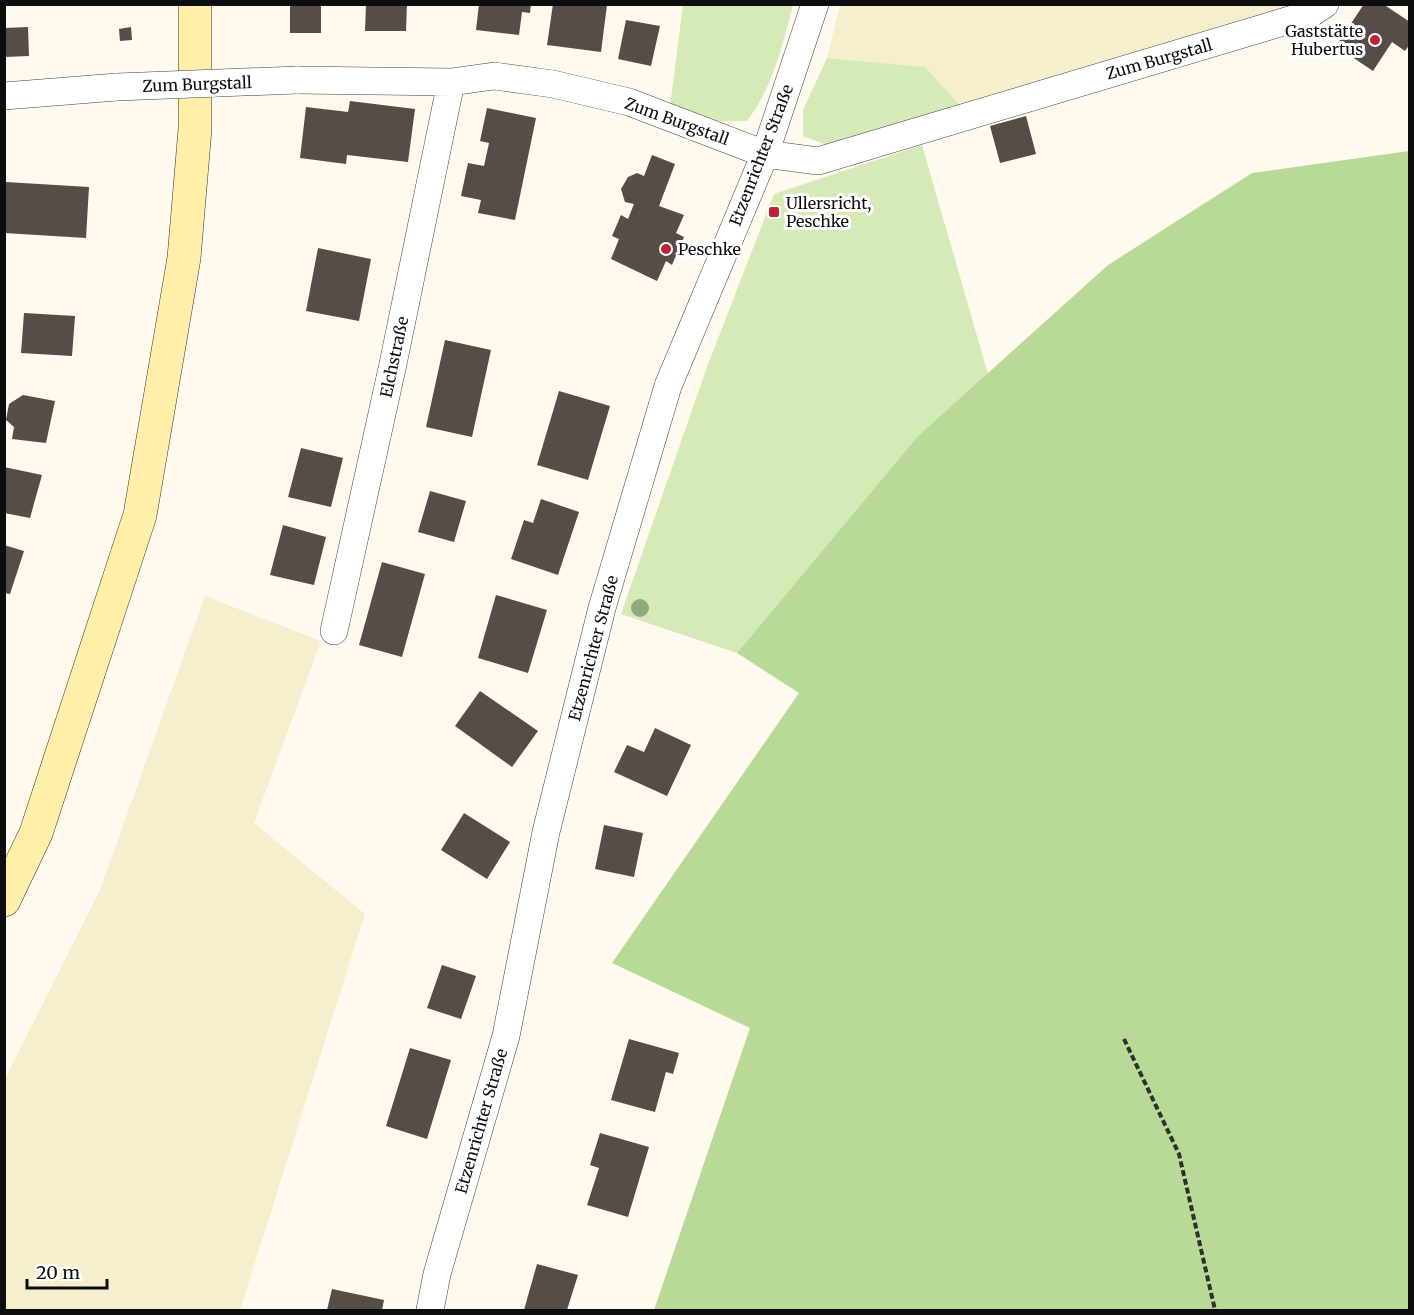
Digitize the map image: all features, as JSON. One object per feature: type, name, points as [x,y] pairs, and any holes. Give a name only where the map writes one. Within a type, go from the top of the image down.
[{"type":"main road","points":[[4,900],[36,833],[140,515],[184,258],[195,129],[195,4]]},
{"type":"street","name":"Etzenrichter Straße","points":[[430,1311],[437,1274],[506,1036],[546,832],[602,608],[668,386],[765,154],[815,4]]},
{"type":"street","name":"Zum Burgstall","points":[[4,96],[117,87],[296,80],[451,81],[495,76],[553,84],[629,102],[765,154],[818,161],[1299,17],[1325,4]]},
{"type":"street","name":"Elchstraße","points":[[334,631],[393,364],[451,81]]},
{"type":"path","points":[[1124,1039],[1179,1154],[1215,1311]]},
{"type":"shaded area","points":[[840,5],[1325,5],[969,115],[925,67],[827,58]]},
{"type":"shaded area","points":[[205,596],[321,641],[254,823],[365,914],[240,1310],[5,1310],[5,1079],[100,890]]},
{"type":"green space","points":[[683,5],[793,5],[770,80],[747,121],[710,121],[670,106]]},
{"type":"green space","points":[[827,58],[925,67],[969,115],[827,145],[803,136],[803,110]]},
{"type":"green space","points":[[922,145],[988,374],[917,437],[737,653],[621,614],[707,367],[774,194]]},
{"type":"green space","points":[[1409,151],[1409,1310],[654,1310],[750,1028],[612,963],[799,693],[737,653],[917,437],[1108,265],[1252,173]]},
{"type":"building","points":[[290,4],[321,4],[321,33],[290,33]]},
{"type":"building","points":[[366,4],[407,4],[406,31],[365,31]]},
{"type":"building","points":[[479,4],[531,4],[530,13],[522,12],[519,35],[476,30]]},
{"type":"building","points":[[553,4],[607,5],[601,52],[547,45]]},
{"type":"building","points":[[1364,4],[1383,4],[1410,22],[1410,44],[1405,51],[1392,42],[1373,71],[1336,46]]},
{"type":"building","points":[[626,20],[660,26],[651,66],[618,59]]},
{"type":"building","points":[[28,27],[29,56],[4,57],[4,28]]},
{"type":"building","points":[[131,27],[132,40],[120,41],[119,29]]},
{"type":"building","points":[[350,101],[415,109],[408,162],[347,155],[346,164],[300,158],[306,107],[348,112]]},
{"type":"building","points":[[487,108],[536,118],[515,220],[478,213],[481,200],[461,196],[468,163],[484,166],[489,143],[480,141]]},
{"type":"building","points":[[1026,116],[1036,154],[1000,163],[990,126]]},
{"type":"building","points":[[652,155],[675,164],[659,206],[684,215],[676,233],[684,237],[672,265],[666,261],[657,281],[611,259],[619,239],[612,236],[621,215],[628,219],[634,204],[625,202],[621,189],[628,177],[637,173],[644,176]]},
{"type":"building","points":[[6,182],[89,187],[86,238],[4,233]]},
{"type":"building","points":[[318,248],[371,259],[359,321],[306,311]]},
{"type":"building","points":[[24,313],[75,316],[72,356],[21,353]]},
{"type":"building","points":[[445,340],[491,350],[472,437],[426,427]]},
{"type":"building","points":[[559,391],[610,406],[588,480],[537,465]]},
{"type":"building","points":[[23,395],[55,401],[46,443],[12,439],[14,427],[6,420],[9,404]]},
{"type":"building","points":[[301,448],[343,458],[331,507],[288,497]]},
{"type":"building","points":[[4,467],[42,475],[30,518],[4,513]]},
{"type":"building","points":[[430,491],[466,501],[454,542],[418,532]]},
{"type":"building","points":[[541,499],[579,512],[558,575],[511,559],[524,520],[533,523]]},
{"type":"building","points":[[283,525],[326,537],[314,585],[270,575]]},
{"type":"building","points":[[4,545],[24,551],[10,594],[4,593]]},
{"type":"building","points":[[382,562],[425,574],[402,657],[359,645]]},
{"type":"building","points":[[496,595],[547,610],[528,673],[478,658]]},
{"type":"building","points":[[480,691],[538,731],[512,767],[455,726]]},
{"type":"building","points":[[655,728],[691,745],[667,796],[614,772],[627,745],[644,752]]},
{"type":"building","points":[[464,813],[510,842],[487,879],[441,850]]},
{"type":"building","points":[[604,825],[643,833],[634,877],[595,869]]},
{"type":"building","points":[[442,965],[476,976],[461,1019],[427,1008]]},
{"type":"building","points":[[629,1039],[679,1053],[673,1074],[666,1072],[655,1112],[611,1100]]},
{"type":"building","points":[[410,1048],[451,1060],[427,1139],[386,1126]]},
{"type":"building","points":[[600,1133],[649,1147],[628,1217],[587,1205],[599,1168],[590,1165]]},
{"type":"building","points":[[537,1264],[578,1275],[567,1310],[524,1310]]},
{"type":"building","points":[[332,1289],[384,1300],[382,1310],[327,1310]]},
{"type":"place","name":"Gaststätte Hubertus","points":[[1375,40]]},
{"type":"place","name":"Ullersricht, Peschke","points":[[774,212]]},
{"type":"place","name":"Peschke","points":[[666,249]]}]
